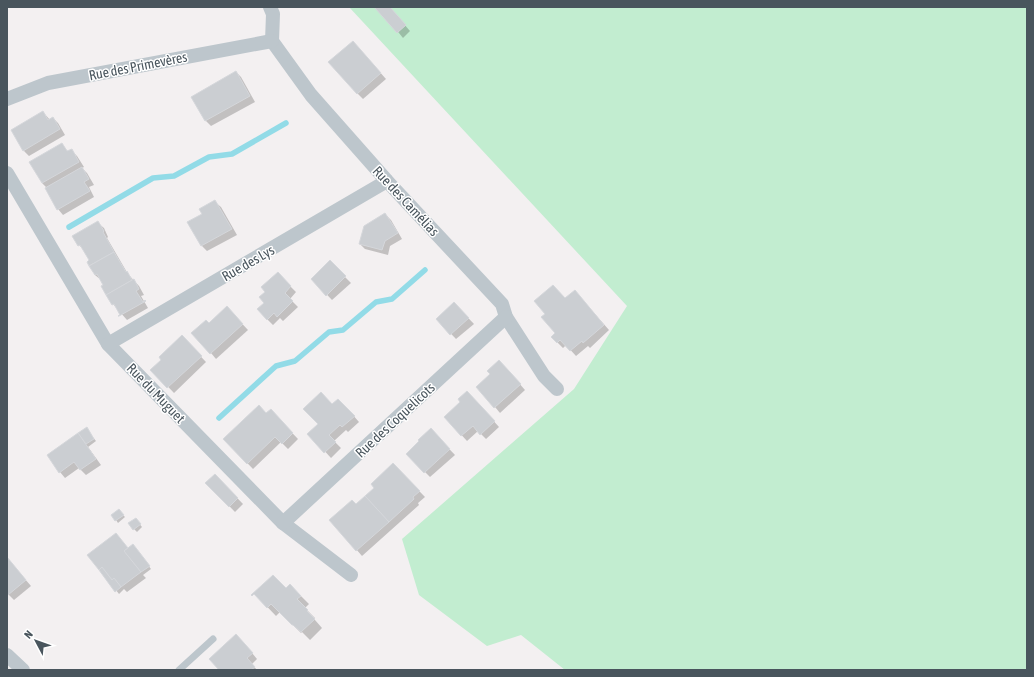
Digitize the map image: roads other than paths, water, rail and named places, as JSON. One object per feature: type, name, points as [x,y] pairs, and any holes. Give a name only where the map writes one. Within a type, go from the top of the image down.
[{"type":"street","points":[[270,7],[273,14],[272,41]]},
{"type":"street","name":"Rue des Primevères","points":[[7,99],[48,83],[272,41]]},
{"type":"street","name":"Rue des Camélias","points":[[272,41],[311,95],[387,181],[502,304],[506,317],[544,376],[556,389]]},
{"type":"street","name":"Rue du Muguet","points":[[7,173],[108,344],[283,523],[351,575]]},
{"type":"street","name":"Rue des Lys","points":[[108,344],[387,181]]},
{"type":"street","name":"Rue des Coquelicots","points":[[283,523],[506,317]]},
{"type":"street","points":[[7,655],[23,670]]},
{"type":"lane","points":[[179,670],[213,639]]},
{"type":"waterway","points":[[69,227],[153,178],[174,176],[209,157],[232,154],[286,123]]},
{"type":"waterway","points":[[219,418],[276,366],[295,361],[329,332],[343,330],[376,302],[392,299],[425,270]]}]
